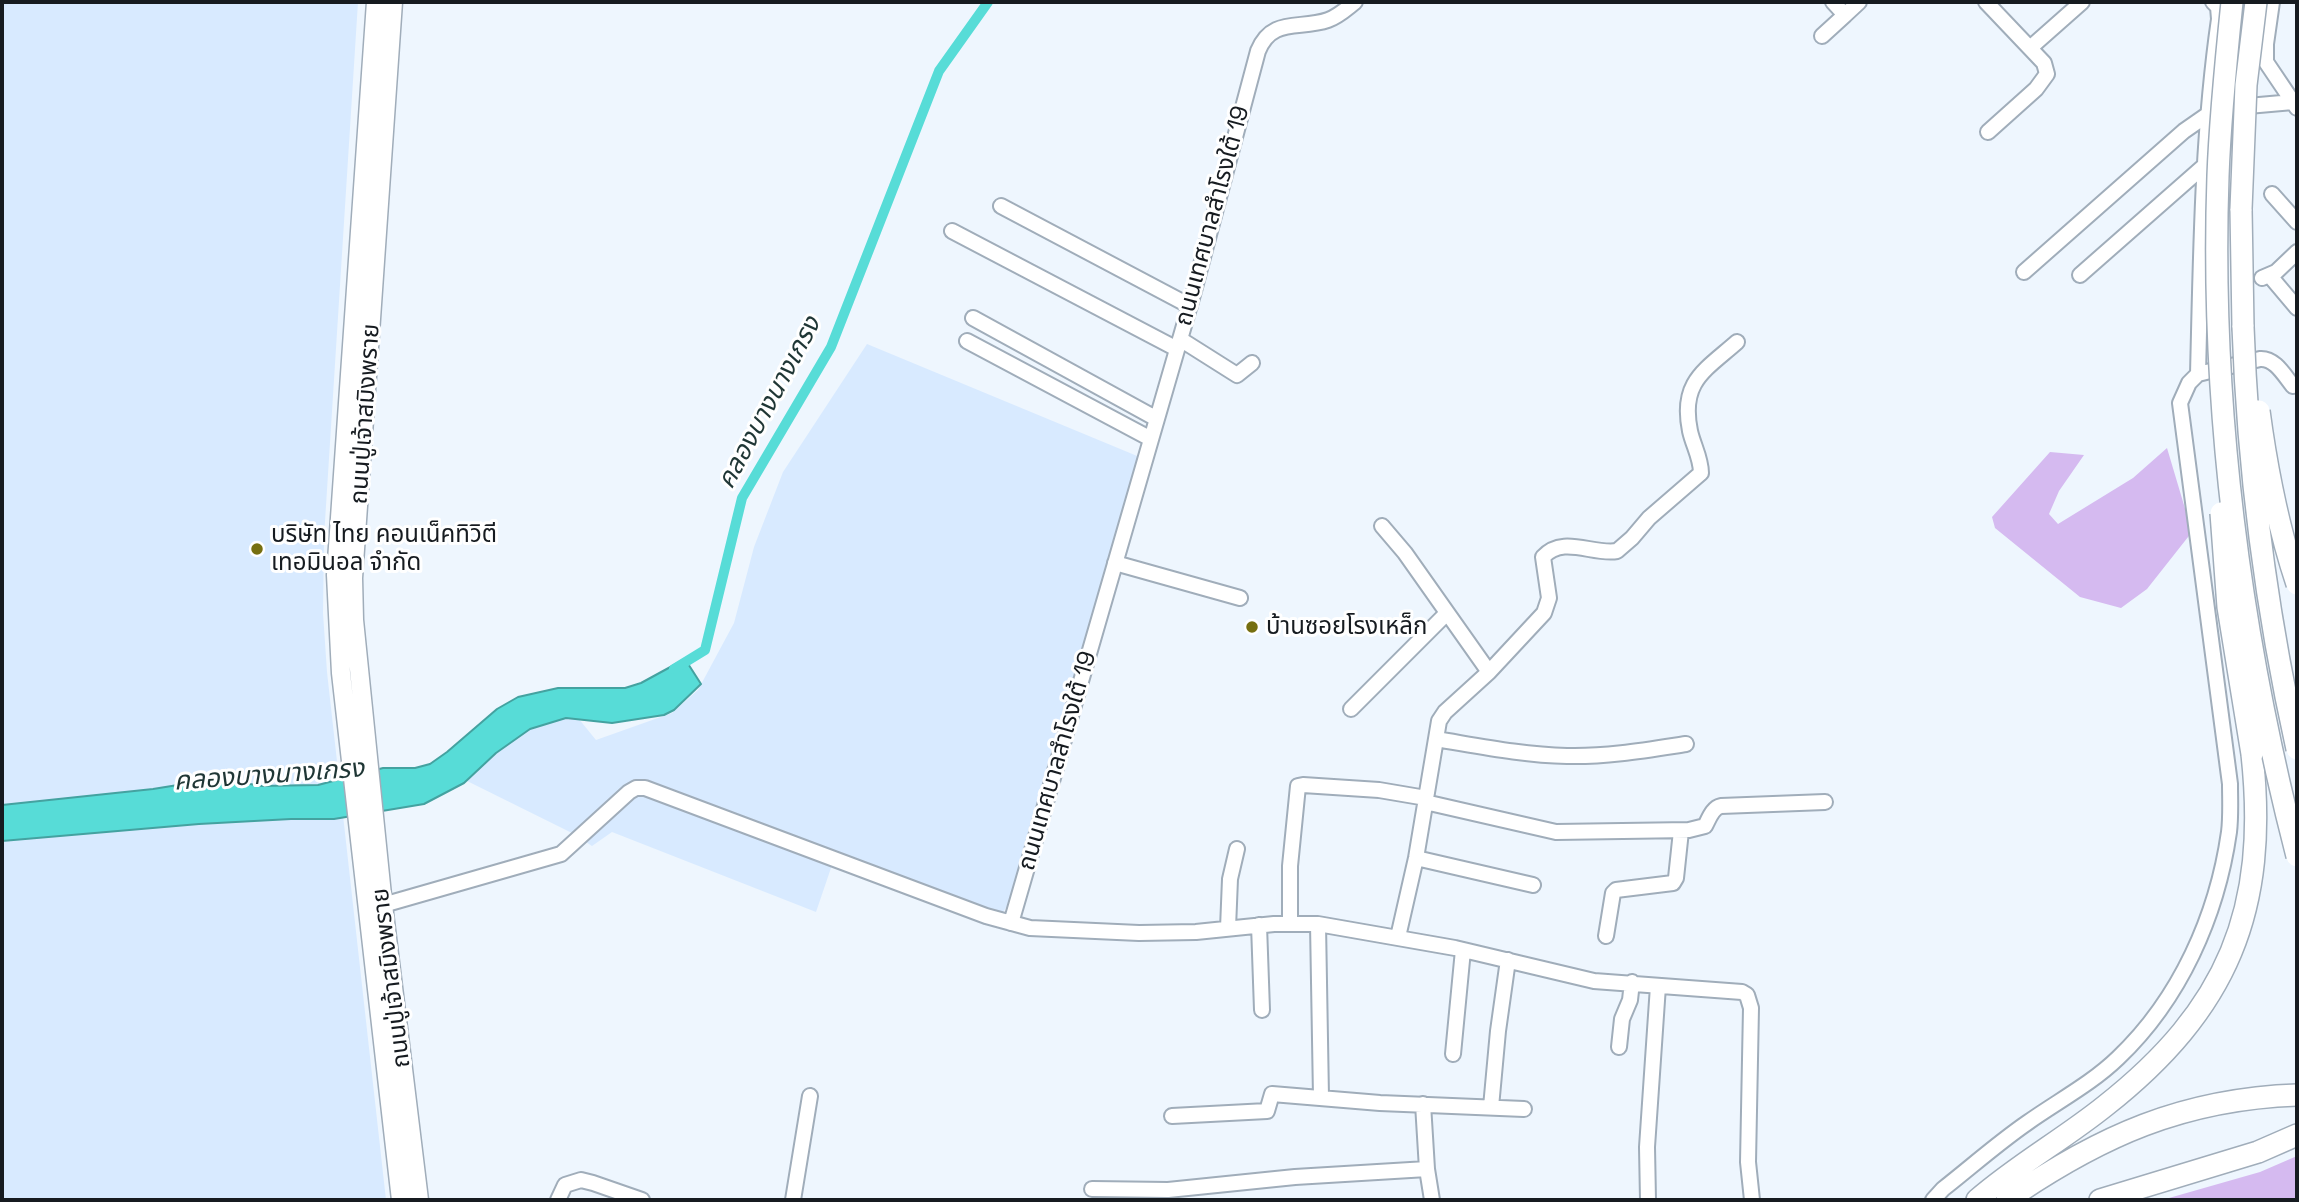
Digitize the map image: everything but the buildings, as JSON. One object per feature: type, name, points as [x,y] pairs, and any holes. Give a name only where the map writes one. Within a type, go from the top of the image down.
[{"type":"highway","points":[[1977,1200],[2103,1108],[2174,1044],[2211,992],[2235,942],[2244,916],[2255,864],[2257,804],[2252,754],[2224,573],[2220,503],[2217,277],[2218,175],[2232,2]]},
{"type":"highway","points":[[2256,2],[2246,85],[2241,243],[2242,327],[2248,436],[2260,548],[2297,749]]},
{"type":"highway","points":[[2242,327],[2276,514],[2297,584]]},
{"type":"highway","points":[[2220,357],[2244,598],[2279,786],[2297,856]]},
{"type":"highway","points":[[2007,1200],[2051,1170],[2145,1123],[2220,1102],[2297,1095]]},
{"type":"highway","points":[[2100,1200],[2258,1152],[2297,1135]]},
{"type":"main road","name":"ถนนปู่เจ้าสมิงพราย","points":[[376,2],[336,575],[338,643],[355,723],[370,853],[401,1200]]},
{"type":"main road","name":"ถนนปู่เจ้าสมิงพราย","points":[[355,723],[354,578],[393,2]]},
{"type":"main road","name":"ถนนปู่เจ้าสมิงพราย","points":[[375,905],[419,1200]]},
{"type":"street","name":"ถนนเทศบาลสำโรงใต้ 19","points":[[1020,925],[1115,563],[1179,344],[1261,43],[1275,30],[1284,26],[1327,21],[1340,15],[1355,2]]},
{"type":"street","points":[[1832,2],[1844,15]]},
{"type":"street","points":[[1822,36],[1859,2]]},
{"type":"street","points":[[1986,2],[2044,63],[2047,74],[1988,132]]},
{"type":"street","points":[[2030,48],[2082,2]]},
{"type":"street","points":[[2198,374],[2207,112],[2219,19],[2218,8],[2213,2]]},
{"type":"street","points":[[2024,272],[2207,112],[2295,105],[2266,62],[2272,2]]},
{"type":"street","points":[[2080,275],[2204,166]]},
{"type":"street","points":[[2272,194],[2297,222]]},
{"type":"street","points":[[1001,206],[1189,306]]},
{"type":"street","points":[[952,231],[1237,375],[1252,363]]},
{"type":"street","points":[[2297,252],[2266,277],[2297,308]]},
{"type":"street","points":[[973,318],[1157,419]]},
{"type":"street","points":[[967,341],[1151,439]]},
{"type":"street","points":[[1398,937],[1416,858],[1441,716],[1489,672],[1545,613],[1549,598],[1543,557],[1549,551],[1565,546],[1617,551],[1649,518],[1702,473],[1690,432],[1688,396],[1693,382],[1737,342]]},
{"type":"street","points":[[1933,1200],[2028,1122],[2078,1089],[2119,1057],[2154,1019],[2192,958],[2214,900],[2229,831],[2230,784],[2180,403],[2189,383],[2198,374],[2266,359],[2272,362],[2293,386]]},
{"type":"street","points":[[1382,526],[1405,553],[1489,672]]},
{"type":"street","points":[[1115,563],[1240,598]]},
{"type":"street","points":[[1351,709],[1447,613]]},
{"type":"street","points":[[1436,739],[1540,755],[1565,756],[1638,751],[1686,744]]},
{"type":"street","points":[[1290,924],[1290,866],[1298,786],[1379,790],[1556,832],[1681,831],[1705,826],[1712,813],[1721,806],[1825,802]]},
{"type":"street","points":[[375,905],[561,854],[629,792],[636,788],[645,788],[986,916],[1020,925],[1139,933],[1318,924],[1463,950],[1594,981],[1742,992],[1747,995],[1751,1008],[1748,1128],[1752,1200]]},
{"type":"street","points":[[1606,936],[1613,893],[1616,890],[1673,883],[1676,878],[1681,831]]},
{"type":"street","points":[[1228,928],[1230,879],[1237,849]]},
{"type":"street","points":[[1416,858],[1533,886]]},
{"type":"street","points":[[1318,924],[1321,1097]]},
{"type":"street","points":[[1259,925],[1262,1010]]},
{"type":"street","points":[[1452,1054],[1463,950]]},
{"type":"street","points":[[1491,1107],[1508,960]]},
{"type":"street","points":[[1619,1047],[1622,1019],[1630,1000],[1632,982]]},
{"type":"street","points":[[1648,1200],[1647,1147],[1658,986]]},
{"type":"street","points":[[1172,1116],[1267,1111],[1272,1094],[1524,1109]]},
{"type":"street","points":[[793,1200],[810,1096]]},
{"type":"street","points":[[1423,1104],[1432,1200]]},
{"type":"street","points":[[1093,1189],[1168,1190],[1295,1177],[1427,1169]]},
{"type":"street","points":[[558,1200],[565,1185],[581,1181],[642,1200]]},
{"type":"shaded area","points":[[2,2],[358,2],[324,537],[323,613],[327,672],[386,1200],[2,1200]]},
{"type":"shaded area","points":[[867,344],[1142,458],[1013,898],[1003,912],[993,915],[832,865],[816,912],[612,832],[592,846],[574,834],[461,778],[534,722],[574,713],[596,740],[672,713],[698,690],[734,623],[754,547],[783,472]]},
{"type":"shaded area","points":[[2167,448],[2192,532],[2147,589],[2121,608],[2080,597],[1995,528],[1992,517],[2050,452],[2084,455],[2059,491],[2049,514],[2058,524],[2133,478]]},
{"type":"shaded area","points":[[2297,1156],[2297,1200],[2162,1200],[2260,1172]]},
{"type":"water","points":[[685,659],[701,684],[674,710],[664,715],[612,723],[566,718],[530,729],[496,753],[464,783],[424,804],[334,819],[199,824],[2,841],[2,805],[153,789],[221,778],[260,786],[318,785],[383,768],[415,768],[430,764],[497,709],[518,697],[558,688],[625,688],[641,683]]},
{"type":"waterway","name":"คลองบางนางเกรง","points":[[674,669],[705,650],[742,498],[831,347],[939,71],[988,2]]},
{"type":"place","name":"บริษัท ไทย คอนเน็คทิวิตี เทอมินอล จำกัด","points":[[257,549]]},
{"type":"place","name":"บ้านซอยโรงเหล็ก","points":[[1252,627]]}]
